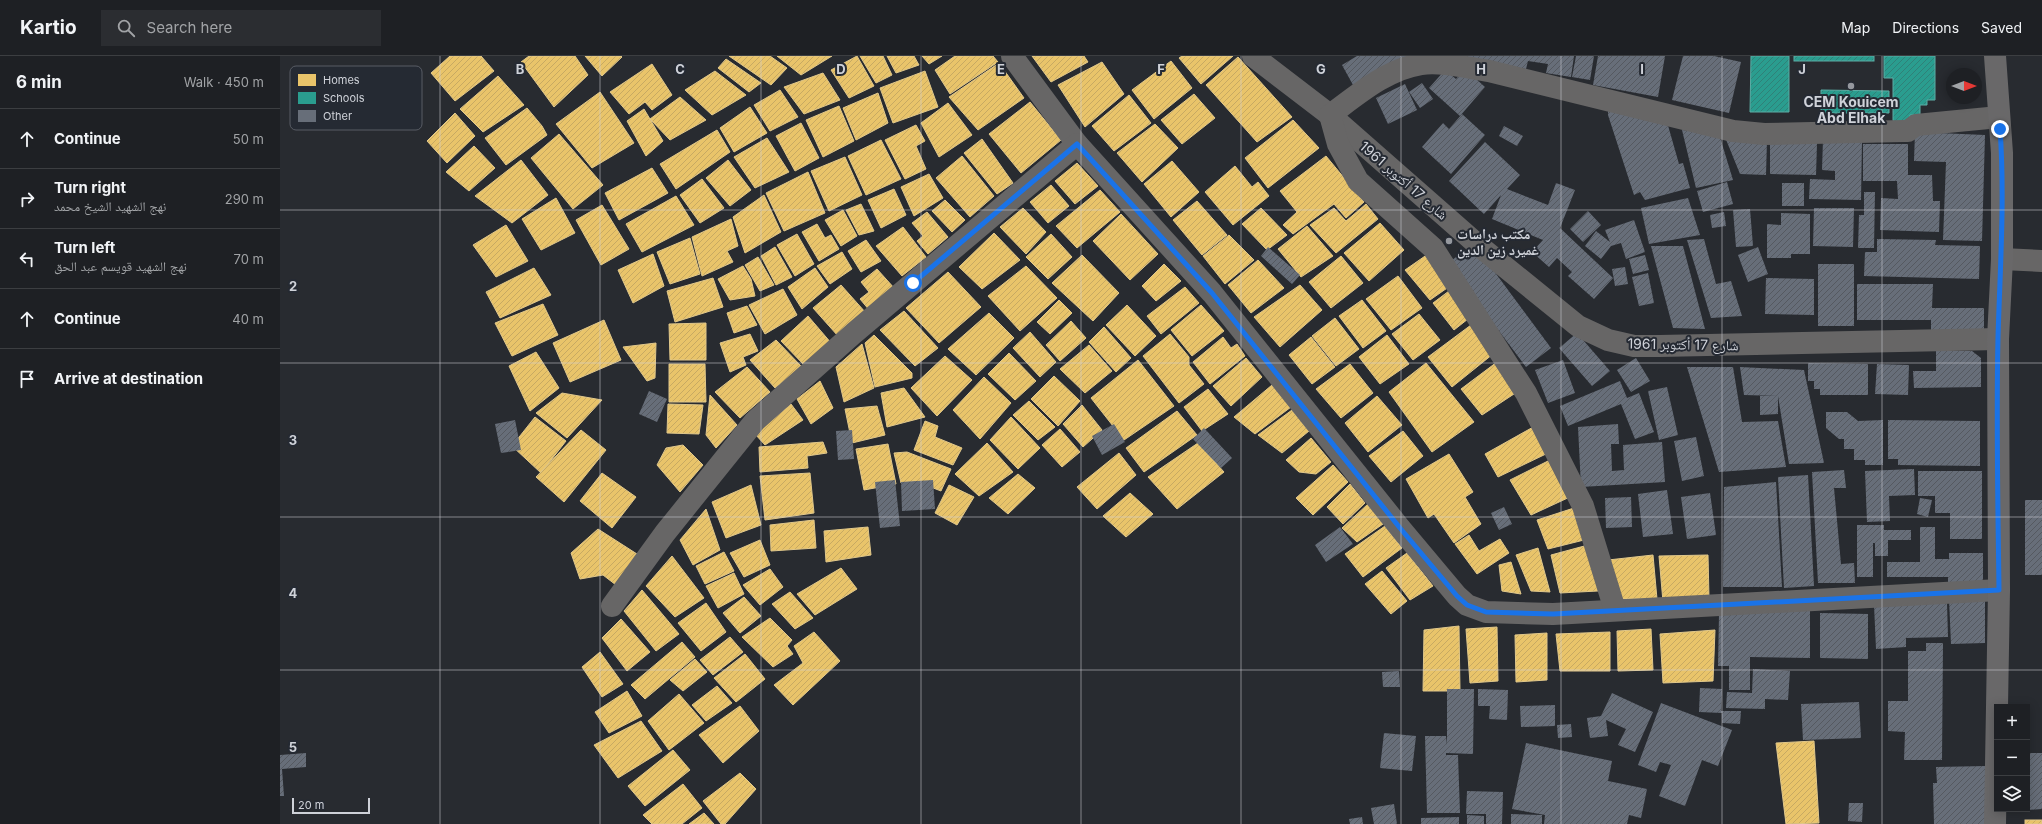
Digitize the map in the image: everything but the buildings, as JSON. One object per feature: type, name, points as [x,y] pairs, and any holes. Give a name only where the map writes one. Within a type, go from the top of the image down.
[{"type":"main road","points":[[1995,56],[2002,153],[2002,258],[1998,339],[1999,590],[1995,824]]},
{"type":"street","points":[[1012,56],[1077,144],[1212,293],[1400,528],[1467,605],[1494,614],[1553,614],[1999,590]]},
{"type":"street","name":"شارع 17 أكتوبر 1961","points":[[1253,56],[1330,115],[1478,245],[1578,326],[1608,340],[1634,346],[1659,346],[1998,339]]},
{"type":"street","points":[[1615,610],[1583,506],[1526,393],[1434,248],[1358,181],[1338,144],[1330,115],[1392,74],[1421,64],[1447,65],[1489,71],[1741,132],[1764,134],[1908,131],[1916,125],[1999,117]]},
{"type":"street","points":[[612,606],[665,533],[755,421],[854,332],[1077,144]]},
{"type":"street","points":[[2002,258],[2042,261]]},
{"type":"place","name":"CEM Kouicem Abd Elhak","points":[[1851,86]]},
{"type":"place","name":"مكتب دراسات غميرد زين الدين","points":[[1449,241]]},
{"type":"route","points":[[913,283],[1077,144],[1212,293],[1400,528],[1457,596],[1467,605],[1494,614],[1553,614],[1999,590],[1998,339],[2002,258],[2002,153],[2000,129]]}]
